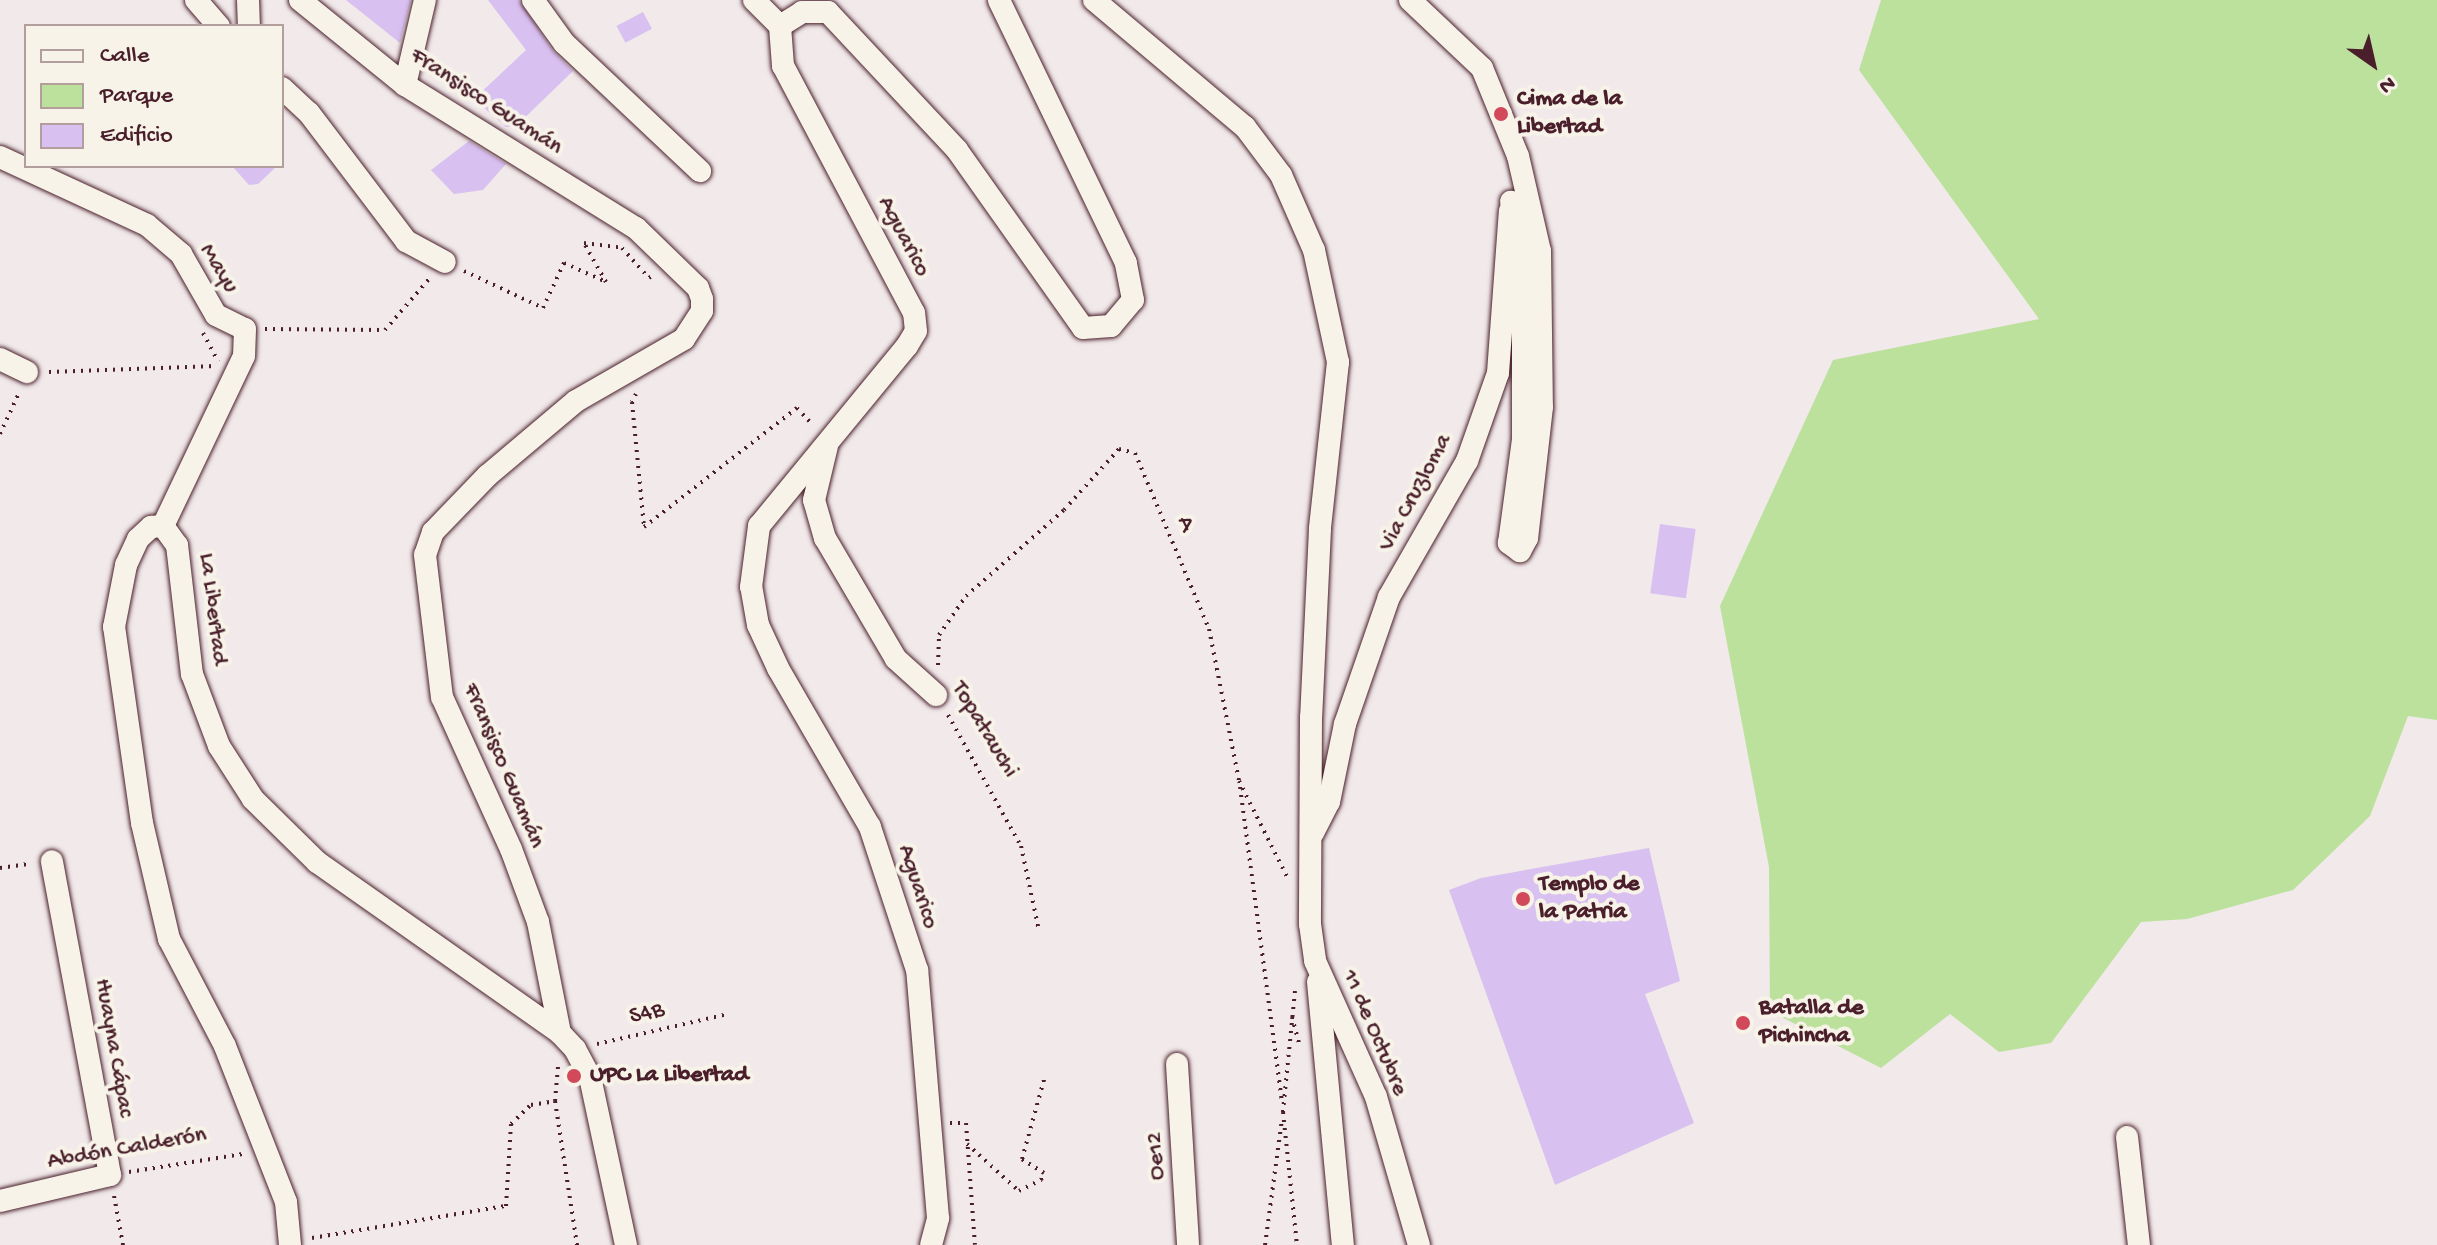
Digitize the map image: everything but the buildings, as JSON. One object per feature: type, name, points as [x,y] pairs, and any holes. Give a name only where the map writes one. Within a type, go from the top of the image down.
[{"type":"street","points":[[196,0],[217,24]]},
{"type":"street","points":[[248,0],[249,24]]},
{"type":"street","name":"Fransisco Guamán","points":[[300,0],[405,85],[636,228],[698,288],[702,311],[695,327],[684,339],[576,401],[499,465],[433,532],[425,555],[442,697],[538,922],[567,1041]]},
{"type":"street","points":[[405,85],[425,0]]},
{"type":"street","points":[[533,0],[564,43],[700,171]]},
{"type":"street","points":[[754,0],[780,26],[802,12],[828,12],[957,150],[1083,328],[1111,326],[1133,300],[1126,263],[999,0]]},
{"type":"street","points":[[1094,0],[1245,127],[1281,175],[1314,250],[1338,362],[1320,529],[1310,838]]},
{"type":"street","points":[[1410,0],[1482,68],[1518,156],[1540,251],[1542,407],[1527,538],[1520,551],[1509,543],[1523,440],[1523,244],[1511,202]]},
{"type":"street","name":"Aguarico","points":[[780,26],[783,66],[914,313],[916,331],[759,526],[751,587],[758,625],[778,668],[870,827],[917,970],[938,1218],[931,1245]]},
{"type":"street","points":[[284,90],[309,113],[406,241],[445,262]]},
{"type":"street","name":"Via Cruzloma","points":[[1310,838],[1329,802],[1345,724],[1389,597],[1467,461],[1498,373],[1513,184],[1501,114]]},
{"type":"street","name":"Mayu","points":[[0,157],[147,225],[181,254],[216,315],[245,329]]},
{"type":"street","points":[[245,329],[244,356],[163,526],[151,527],[138,539],[126,565],[114,627],[142,823],[169,939],[225,1046],[286,1202],[290,1243]]},
{"type":"street","points":[[0,359],[27,372]]},
{"type":"street","name":"Topatauchi","points":[[828,441],[814,500],[825,538],[896,659],[936,695]]},
{"type":"street","name":"La Libertad","points":[[163,526],[172,534],[180,557],[192,674],[219,746],[253,799],[317,862],[567,1041],[590,1077],[626,1245]]},
{"type":"street","name":"11 de Octubre","points":[[1310,838],[1315,961],[1376,1097],[1419,1245]]},
{"type":"street","name":"Huayna Cápac","points":[[52,861],[110,1175]]},
{"type":"street","points":[[1315,961],[1343,1245]]},
{"type":"street","name":"Oe12","points":[[1177,1064],[1188,1245]]},
{"type":"street","points":[[2127,1137],[2139,1245]]},
{"type":"street","name":"Abdón Calderón","points":[[0,1201],[110,1175]]},
{"type":"path","points":[[245,329],[385,330],[445,262],[543,308],[564,263],[606,282],[584,243],[622,248],[649,278],[672,262]]},
{"type":"path","points":[[0,434],[27,372],[135,372],[220,365],[198,323]]},
{"type":"path","points":[[640,385],[632,402],[644,527],[797,408],[828,441]]},
{"type":"path","name":"A","points":[[936,695],[939,635],[966,596],[1064,510],[1119,449],[1135,453],[1209,629],[1239,781],[1289,881]]},
{"type":"path","name":"Topatauchi","points":[[936,695],[1021,846],[1039,931]]},
{"type":"path","points":[[1239,781],[1283,1112],[1297,1245]]},
{"type":"path","points":[[0,868],[52,861]]},
{"type":"path","points":[[1265,1245],[1297,982]]},
{"type":"path","name":"S4B","points":[[567,1041],[728,1014]]},
{"type":"path","points":[[567,1041],[555,1101],[577,1245]]},
{"type":"path","points":[[967,1144],[1019,1191],[1041,1180],[1044,1173],[1022,1159],[1045,1076]]},
{"type":"path","points":[[290,1243],[506,1206],[511,1124],[531,1105],[555,1101]]},
{"type":"path","points":[[931,1123],[966,1123],[975,1245]]},
{"type":"path","name":"Abdón Calderón","points":[[110,1175],[265,1151]]},
{"type":"path","points":[[110,1175],[123,1245]]},
{"type":"green space","points":[[1881,0],[2437,0],[2437,720],[2408,716],[2370,816],[2293,890],[2187,919],[2141,922],[2051,1043],[1999,1052],[1950,1014],[1881,1068],[1770,1011],[1769,867],[1720,606],[1833,360],[2039,319],[1859,70]]},
{"type":"place","name":"Cima de la Libertad","points":[[1501,114]]},
{"type":"place","name":"Templo de la Patria","points":[[1523,899]]},
{"type":"place","name":"Batalla de Pichincha","points":[[1743,1023]]},
{"type":"place","name":"UPC La Libertad","points":[[574,1076]]}]
